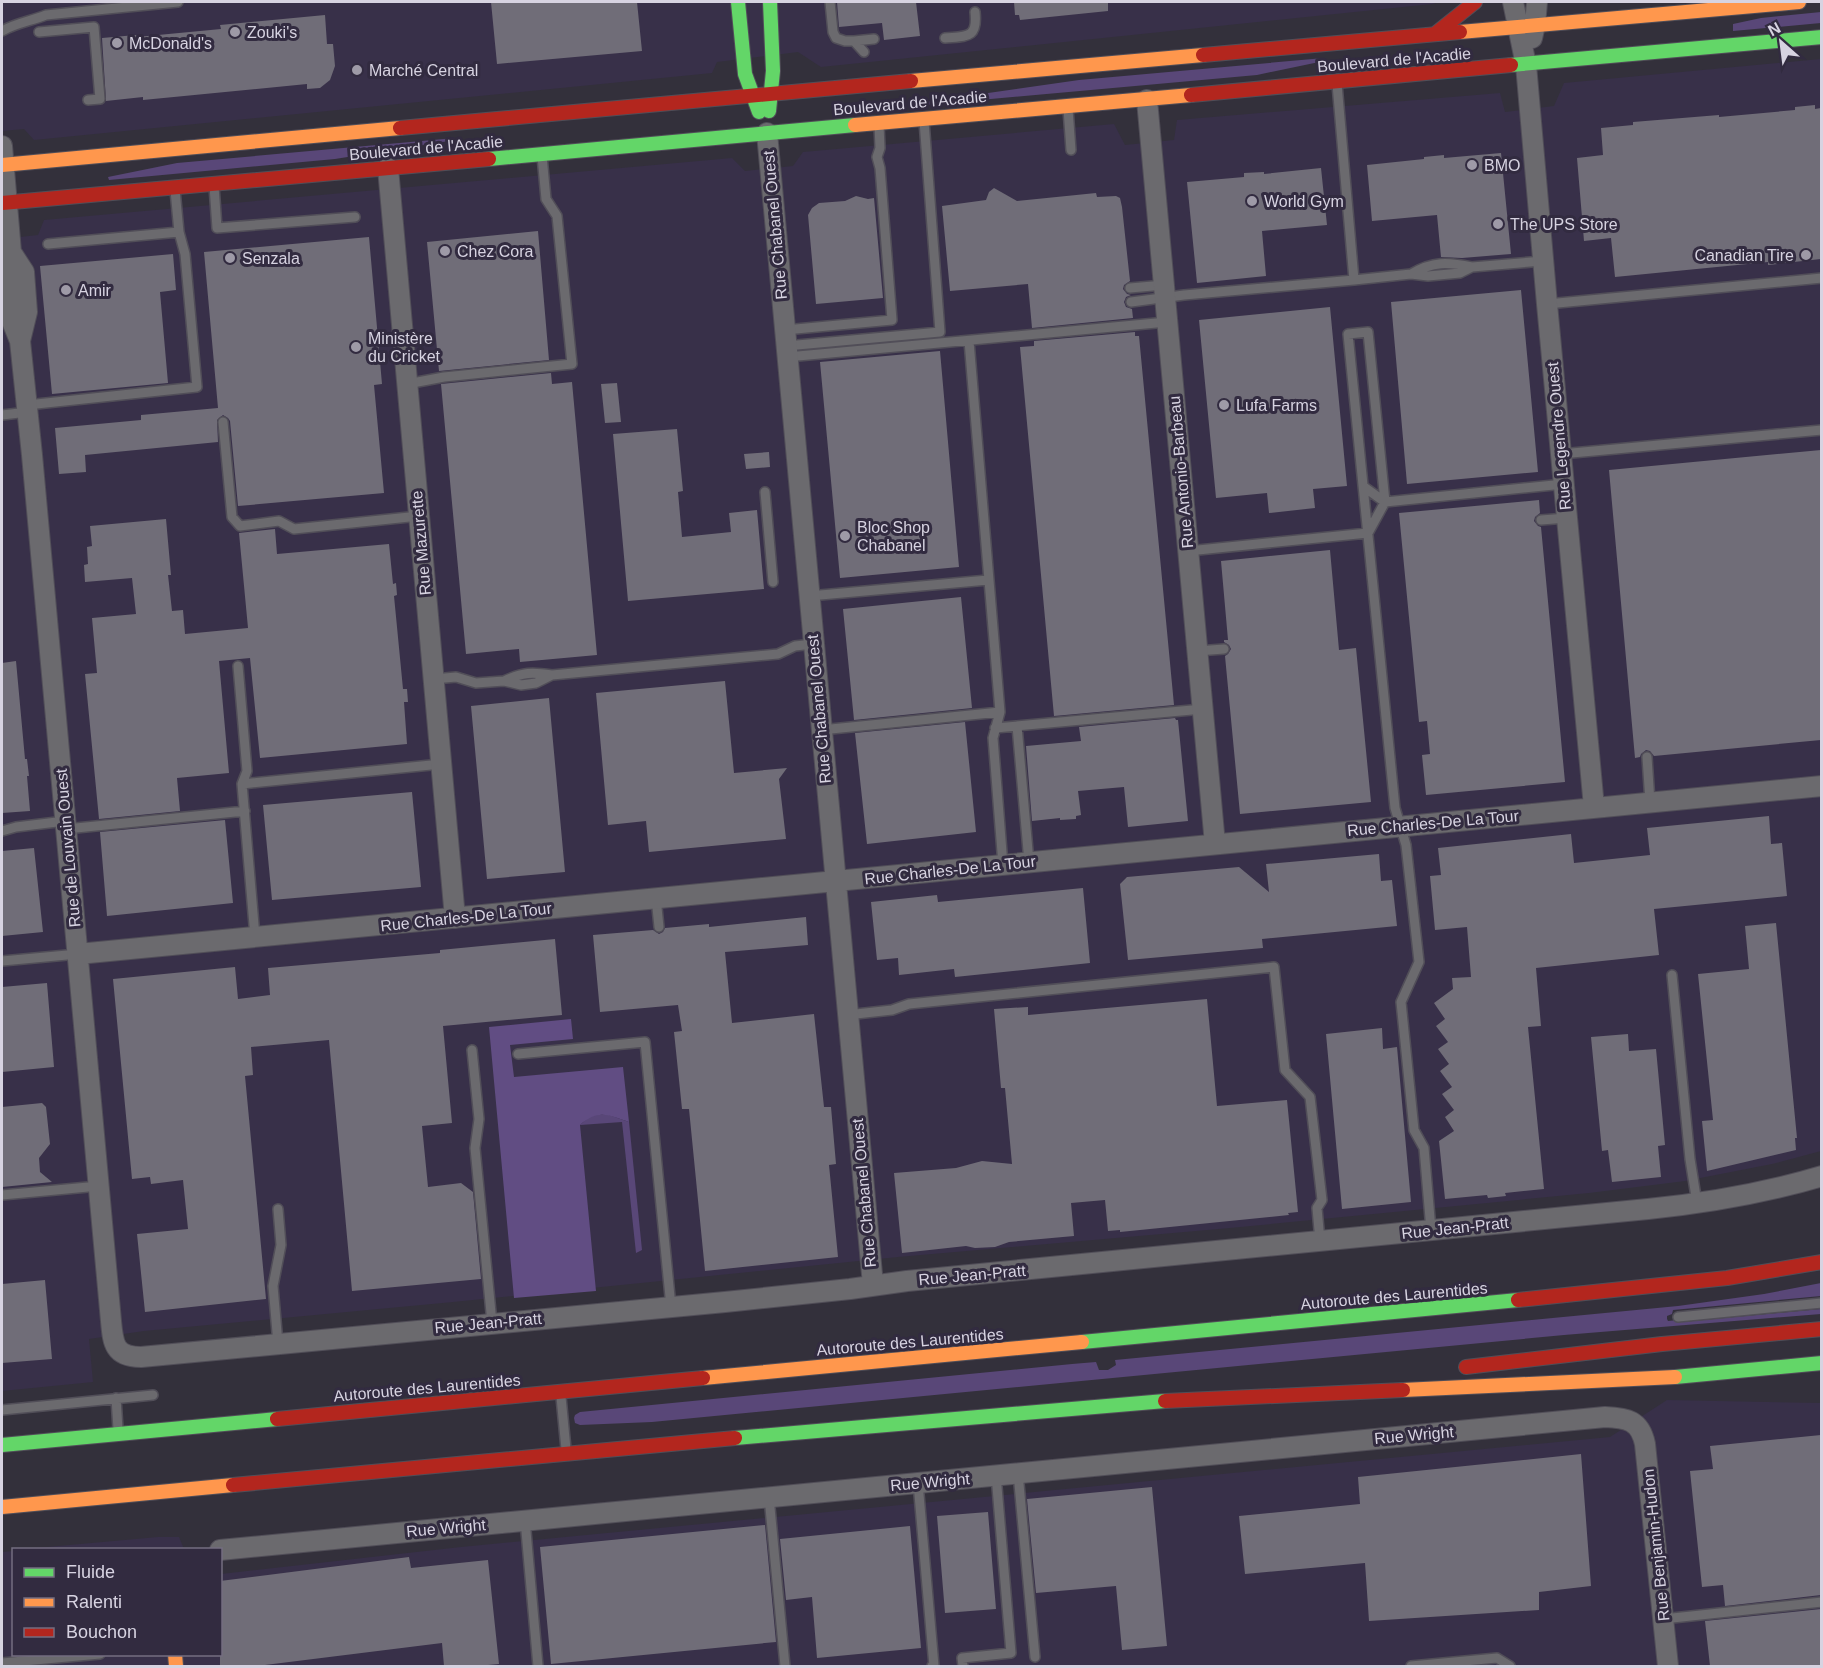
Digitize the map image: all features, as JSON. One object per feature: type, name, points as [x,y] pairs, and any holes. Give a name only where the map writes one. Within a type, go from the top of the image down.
[{"type":"main road","name":"Rue Chabanel Ouest","points":[[738,2],[745,74],[767,133]]},
{"type":"main road","name":"Rue Chabanel Ouest","points":[[767,133],[773,71],[770,2]]},
{"type":"main road","points":[[1435,34],[1475,2]]},
{"type":"main road","name":"Boulevard de l'Acadie","points":[[2,159],[753,96],[1799,2]]},
{"type":"main road","points":[[1592,7],[1610,18]]},
{"type":"main road","name":"Boulevard de l'Acadie","points":[[4,203],[1821,37]]},
{"type":"main road","points":[[1756,1274],[1821,1249]]},
{"type":"main road","name":"Autoroute des Laurentides","points":[[2,1446],[1596,1293],[1756,1274],[1821,1262]]},
{"type":"main road","points":[[1452,1368],[1821,1329]]},
{"type":"main road","points":[[1148,1402],[1689,1376],[1821,1363]]},
{"type":"main road","points":[[2,1508],[566,1453],[1148,1402],[1359,1379]]},
{"type":"street","name":"Rue Legendre Ouest","points":[[1513,2],[1526,26]]},
{"type":"street","name":"Rue Legendre Ouest","points":[[1537,2],[1526,26],[1526,64],[1594,807]]},
{"type":"street","name":"Rue Antonio-Barbeau","points":[[1147,100],[1215,844]]},
{"type":"street","name":"Rue Chabanel Ouest","points":[[767,133],[873,1285]]},
{"type":"street","name":"Rue de Louvain Ouest","points":[[2,159],[6,253],[4,283],[9,314],[20,341],[28,409],[113,1338],[120,1352]]},
{"type":"street","name":"Rue Mazurette","points":[[388,168],[455,918]]},
{"type":"street","name":"Rue de Louvain Ouest","points":[[6,253],[24,272],[27,312],[20,341]]},
{"type":"street","name":"Rue Charles-De La Tour","points":[[78,954],[1821,786]]},
{"type":"street","name":"Rue Jean-Pratt","points":[[120,1352],[129,1356],[141,1357],[672,1307],[1697,1203],[1756,1193],[1821,1176]]},
{"type":"street","name":"Rue Wright","points":[[222,1550],[1605,1417],[1623,1418],[1638,1426]]},
{"type":"street","name":"Rue Benjamin-Hudon","points":[[1638,1426],[1643,1435],[1647,1458],[1668,1666]]},
{"type":"lane","points":[[2,31],[46,15],[178,2]]},
{"type":"lane","points":[[830,2],[834,34],[840,40],[874,39]]},
{"type":"lane","points":[[945,38],[971,34],[976,26],[975,12]]},
{"type":"lane","points":[[39,32],[94,27],[100,99],[88,100]]},
{"type":"lane","points":[[854,40],[864,52]]},
{"type":"lane","points":[[1336,82],[1354,280]]},
{"type":"lane","points":[[1067,106],[1071,150]]},
{"type":"lane","points":[[924,119],[941,343]]},
{"type":"lane","points":[[786,345],[892,320],[877,157],[880,148],[879,123]]},
{"type":"lane","points":[[407,384],[444,377],[572,364],[557,216],[546,199],[542,153]]},
{"type":"lane","points":[[213,184],[217,228],[355,217]]},
{"type":"lane","points":[[2,415],[28,409],[197,387],[185,254],[179,232],[175,187]]},
{"type":"lane","points":[[48,244],[179,232]]},
{"type":"lane","points":[[1130,288],[1184,295],[1411,274],[1428,276],[1460,273],[1472,267],[1543,261]]},
{"type":"lane","points":[[1547,304],[1821,278]]},
{"type":"lane","points":[[1131,302],[1164,292]]},
{"type":"lane","points":[[786,345],[941,343],[1167,322]]},
{"type":"lane","points":[[786,345],[940,332]]},
{"type":"lane","points":[[1368,533],[1385,502],[1368,332],[1348,334],[1395,808],[1406,846],[1419,962],[1401,1002],[1414,1130],[1424,1148],[1431,1230]]},
{"type":"lane","points":[[969,340],[1000,712],[993,738],[1003,865]]},
{"type":"lane","points":[[223,422],[232,517],[240,526],[279,521],[294,529],[419,516]]},
{"type":"lane","points":[[1561,454],[1821,430]]},
{"type":"lane","points":[[1364,487],[1385,502],[1564,484]]},
{"type":"lane","points":[[765,492],[773,582]]},
{"type":"lane","points":[[1541,520],[1567,518]]},
{"type":"lane","points":[[1188,551],[1368,533]]},
{"type":"lane","points":[[809,596],[988,580]]},
{"type":"lane","points":[[434,679],[456,677],[482,683],[504,681],[521,673],[535,672],[552,675],[778,654],[795,646],[813,644]]},
{"type":"lane","points":[[1197,651],[1224,649]]},
{"type":"lane","points":[[238,666],[248,771],[242,784],[255,937]]},
{"type":"lane","points":[[995,728],[1203,709]]},
{"type":"lane","points":[[821,730],[1000,712]]},
{"type":"lane","points":[[1017,726],[1029,862]]},
{"type":"lane","points":[[1647,757],[1650,802]]},
{"type":"lane","points":[[242,784],[441,764]]},
{"type":"lane","points":[[2,831],[16,827],[244,810]]},
{"type":"lane","points":[[656,898],[658,927]]},
{"type":"lane","points":[[2,961],[78,954]]},
{"type":"lane","points":[[847,1015],[892,1010],[909,1004],[1274,967],[1285,1070],[1310,1097],[1322,1200],[1317,1208],[1320,1241]]},
{"type":"lane","points":[[1672,975],[1690,1159],[1697,1203]]},
{"type":"lane","points":[[518,1054],[645,1042],[672,1307]]},
{"type":"lane","points":[[472,1050],[479,1119],[476,1148],[492,1323]]},
{"type":"lane","points":[[2,1195],[99,1186]]},
{"type":"lane","points":[[278,1209],[281,1245],[273,1286],[278,1344]]},
{"type":"lane","points":[[1678,1317],[1821,1303]]},
{"type":"lane","points":[[560,1392],[566,1453]]},
{"type":"lane","points":[[2,1410],[153,1395]]},
{"type":"lane","points":[[116,1398],[119,1434]]},
{"type":"lane","points":[[1018,1473],[1035,1657]]},
{"type":"lane","points":[[963,1666],[962,1658],[1011,1653],[996,1475]]},
{"type":"lane","points":[[918,1483],[934,1666],[932,1666]]},
{"type":"lane","points":[[770,1497],[785,1666]]},
{"type":"lane","points":[[525,1520],[538,1666]]},
{"type":"lane","points":[[1664,1619],[1821,1602]]},
{"type":"lane","points":[[2,1663],[78,1656]]},
{"type":"lane","points":[[1411,1666],[1497,1658],[1510,1666]]},
{"type":"shaded area","name":"Marché Central","points":[[2,2],[1439,2],[821,67],[798,52],[717,62],[712,73],[34,140],[24,129],[2,131]]},
{"type":"shaded area","points":[[1821,12],[1821,23],[1733,31],[1733,24],[1761,18]]},
{"type":"shaded area","points":[[1324,58],[1324,61],[1257,75],[925,105],[925,102],[1079,80]]},
{"type":"shaded area","points":[[1821,59],[1821,1151],[1772,1164],[1685,1181],[1589,1193],[898,1257],[144,1331],[89,1339],[93,1382],[2,1391],[2,239],[38,235],[44,220],[732,158],[745,171],[793,166],[803,152],[1114,124],[1125,145],[1174,140],[1177,120],[1500,93],[1505,112],[1554,106],[1564,83]]},
{"type":"shaded area","points":[[455,138],[455,140],[335,159],[109,180],[108,177],[177,163]]},
{"type":"shaded area","points":[[571,1019],[573,1039],[510,1045],[514,1077],[623,1067],[629,1122],[598,1115],[580,1125],[596,1291],[514,1298],[489,1027]]},
{"type":"shaded area","points":[[591,1115],[609,1115],[629,1122],[642,1250],[636,1253],[622,1122],[580,1125]]},
{"type":"shaded area","points":[[1821,1283],[1821,1296],[1673,1310],[1667,1319],[1682,1322],[1821,1309],[1821,1314],[1564,1335],[652,1422],[580,1425],[575,1423],[574,1418],[580,1412],[1072,1364],[1096,1362],[1099,1370],[1108,1370],[1116,1365],[1115,1360],[1678,1306],[1764,1294]]},
{"type":"shaded area","points":[[1667,1400],[1821,1403],[1821,1666],[2,1666],[2,1552],[12,1551],[12,1656],[222,1656],[222,1574],[461,1547],[1610,1437]]},
{"type":"shaded area","points":[[179,1537],[184,1548],[36,1548]]},
{"type":"building","points":[[491,2],[637,2],[642,51],[497,64]]},
{"type":"building","points":[[837,2],[916,2],[920,36],[884,40],[882,23],[839,27]]},
{"type":"building","points":[[1014,2],[1108,2],[1108,11],[1020,20],[1019,15],[1015,15]]},
{"type":"building","points":[[325,15],[327,44],[333,44],[335,66],[330,80],[320,88],[307,89],[307,84],[143,100],[143,97],[106,101],[102,38],[221,29],[220,25]]},
{"type":"building","points":[[1815,105],[1815,109],[1821,108],[1821,259],[1615,277],[1611,238],[1584,241],[1577,158],[1603,155],[1601,128],[1633,125],[1633,122],[1795,110],[1795,107]]},
{"type":"building","points":[[1501,153],[1511,254],[1462,258],[1441,257],[1437,215],[1372,221],[1367,165],[1444,155],[1444,158]]},
{"type":"building","points":[[1321,168],[1327,225],[1262,231],[1266,276],[1197,283],[1187,182],[1244,177],[1244,173],[1264,172],[1264,174]]},
{"type":"building","points":[[994,188],[1017,201],[1096,193],[1097,197],[1116,196],[1120,198],[1130,281],[1124,285],[1123,289],[1131,295],[1126,297],[1124,302],[1126,307],[1132,309],[1133,318],[1032,328],[1028,284],[950,291],[942,206],[986,200],[989,192]]},
{"type":"building","points":[[856,196],[874,198],[883,298],[816,304],[808,215],[819,203],[845,201]]},
{"type":"building","points":[[538,231],[549,360],[439,371],[427,242]]},
{"type":"building","points":[[369,237],[382,384],[374,385],[384,493],[238,506],[230,421],[223,415],[217,420],[218,442],[85,455],[86,472],[59,474],[55,428],[141,420],[141,415],[218,408],[204,252]]},
{"type":"building","points":[[173,254],[176,290],[160,292],[168,383],[52,394],[40,266]]},
{"type":"building","points":[[1521,290],[1538,472],[1407,484],[1391,302]]},
{"type":"building","points":[[1330,307],[1347,486],[1313,489],[1315,508],[1269,513],[1267,493],[1216,498],[1199,320]]},
{"type":"building","points":[[1135,332],[1135,336],[1139,336],[1174,705],[1054,716],[1020,347],[1034,346],[1034,341]]},
{"type":"building","points":[[940,351],[959,567],[840,578],[820,362]]},
{"type":"building","points":[[551,373],[552,384],[572,382],[597,655],[520,662],[519,649],[466,654],[441,384]]},
{"type":"building","points":[[617,383],[621,422],[605,423],[601,384]]},
{"type":"building","points":[[677,429],[683,491],[678,492],[682,537],[731,532],[729,513],[757,510],[764,589],[628,601],[613,434]]},
{"type":"building","points":[[1821,450],[1821,740],[1654,756],[1646,750],[1640,757],[1635,758],[1609,470]]},
{"type":"building","points":[[769,452],[770,467],[746,469],[744,454]]},
{"type":"building","points":[[1539,500],[1540,513],[1534,521],[1541,527],[1565,782],[1426,795],[1422,755],[1430,754],[1427,721],[1419,722],[1399,513]]},
{"type":"building","points":[[166,519],[172,611],[183,610],[185,634],[248,628],[239,533],[275,529],[277,554],[389,544],[393,584],[396,583],[397,595],[394,596],[403,689],[407,689],[408,702],[404,702],[407,744],[260,758],[250,658],[219,661],[229,773],[177,778],[180,811],[99,819],[85,674],[97,673],[92,618],[136,614],[132,578],[85,582],[84,565],[88,564],[87,547],[92,546],[90,526]]},
{"type":"building","points":[[1330,550],[1339,650],[1356,648],[1371,802],[1240,814],[1225,656],[1231,649],[1224,642],[1228,640],[1221,561]]},
{"type":"building","points":[[961,597],[972,708],[854,720],[843,609]]},
{"type":"building","points":[[16,661],[25,759],[27,759],[29,776],[27,776],[30,811],[2,813],[2,663]]},
{"type":"building","points":[[725,681],[734,773],[787,768],[779,779],[786,839],[649,852],[646,821],[608,825],[596,693]]},
{"type":"building","points":[[549,698],[565,872],[487,879],[471,706]]},
{"type":"building","points":[[1175,718],[1178,720],[1188,821],[1128,827],[1124,787],[1078,791],[1081,815],[1076,816],[1076,819],[1032,821],[1026,746],[1081,741],[1079,727]]},
{"type":"building","points":[[965,722],[976,832],[867,844],[855,733]]},
{"type":"building","points":[[412,792],[421,887],[272,900],[263,805]]},
{"type":"building","points":[[1769,816],[1771,844],[1782,843],[1787,896],[1654,909],[1659,955],[1536,968],[1541,1026],[1528,1027],[1544,1189],[1505,1193],[1506,1196],[1488,1198],[1487,1195],[1445,1199],[1439,1141],[1454,1131],[1445,1117],[1454,1110],[1442,1094],[1452,1087],[1440,1071],[1449,1064],[1438,1049],[1448,1042],[1436,1026],[1445,1019],[1434,1003],[1453,989],[1452,978],[1471,977],[1467,927],[1435,930],[1430,876],[1441,875],[1438,848],[1571,834],[1574,863],[1650,855],[1647,828]]},
{"type":"building","points":[[225,820],[233,903],[107,916],[100,832]]},
{"type":"building","points":[[34,848],[43,932],[2,936],[2,851]]},
{"type":"building","points":[[1379,854],[1381,881],[1392,880],[1397,926],[1262,939],[1263,948],[1128,960],[1120,884],[1127,877],[1239,867],[1269,892],[1266,864]]},
{"type":"building","points":[[1083,888],[1090,963],[955,977],[954,969],[899,975],[898,958],[877,960],[871,902],[937,895],[938,902]]},
{"type":"building","points":[[806,917],[808,945],[725,952],[732,1023],[814,1014],[824,1107],[831,1107],[836,1164],[829,1165],[838,1257],[705,1271],[689,1109],[682,1109],[674,1032],[682,1031],[678,1005],[600,1012],[593,935],[653,930],[659,934],[665,928],[709,924],[709,927]]},
{"type":"building","points":[[1776,923],[1797,1138],[1795,1138],[1796,1150],[1707,1171],[1702,1121],[1713,1120],[1698,974],[1749,969],[1745,926]]},
{"type":"building","points":[[555,939],[562,1015],[443,1026],[452,1123],[422,1126],[428,1187],[461,1183],[473,1192],[481,1279],[352,1291],[329,1040],[251,1047],[253,1075],[245,1076],[266,1299],[145,1312],[137,1234],[188,1229],[183,1180],[151,1184],[150,1177],[132,1179],[113,979],[235,967],[238,999],[270,995],[268,968],[440,953],[440,950]]},
{"type":"building","points":[[47,983],[54,1067],[2,1072],[2,987]]},
{"type":"building","points":[[1207,999],[1217,1106],[1287,1100],[1298,1212],[1288,1213],[1289,1215],[1120,1232],[1120,1230],[1108,1231],[1105,1200],[1071,1203],[1074,1236],[1009,1242],[995,1247],[966,1246],[902,1253],[894,1173],[956,1168],[982,1161],[1012,1164],[1005,1088],[1001,1088],[994,1009],[1028,1007],[1028,1015]]},
{"type":"building","points":[[1382,1028],[1383,1049],[1397,1047],[1411,1202],[1342,1209],[1326,1034]]},
{"type":"building","points":[[1628,1034],[1629,1051],[1656,1049],[1665,1145],[1658,1146],[1661,1177],[1612,1182],[1608,1150],[1602,1151],[1591,1037]]},
{"type":"building","points":[[42,1103],[46,1107],[50,1144],[39,1158],[40,1172],[52,1182],[2,1187],[2,1107]]},
{"type":"building","points":[[45,1280],[52,1359],[2,1363],[2,1284]]},
{"type":"building","points":[[1821,1435],[1821,1595],[1725,1606],[1723,1585],[1702,1587],[1690,1471],[1713,1469],[1710,1446]]},
{"type":"building","points":[[1581,1454],[1591,1586],[1539,1592],[1539,1610],[1369,1621],[1365,1563],[1245,1574],[1239,1516],[1360,1504],[1358,1477]]},
{"type":"building","points":[[1152,1487],[1167,1646],[1122,1650],[1116,1586],[1036,1593],[1027,1499]]},
{"type":"building","points":[[988,1512],[996,1609],[945,1613],[937,1516]]},
{"type":"building","points":[[765,1525],[776,1642],[551,1664],[540,1547]]},
{"type":"building","points":[[910,1526],[921,1648],[817,1658],[812,1597],[786,1600],[780,1539]]},
{"type":"building","points":[[409,1557],[411,1568],[488,1560],[499,1664],[444,1666],[442,1643],[265,1666],[220,1666],[222,1581]]},
{"type":"building","points":[[1821,1609],[1821,1666],[1710,1666],[1705,1621]]},
{"type":"traffic: fast","points":[[738,2],[745,74],[759,112]]},
{"type":"traffic: fast","points":[[769,111],[773,71],[770,2]]},
{"type":"traffic: fast","points":[[1511,65],[1822,37]]},
{"type":"traffic: fast","points":[[489,159],[855,125]]},
{"type":"traffic: fast","points":[[1082,1342],[1518,1300]]},
{"type":"traffic: fast","points":[[1675,1377],[1822,1363]]},
{"type":"traffic: fast","points":[[735,1438],[1165,1401]]},
{"type":"traffic: fast","points":[[2,1445],[277,1419]]},
{"type":"traffic: slow","points":[[1460,32],[1799,2]]},
{"type":"traffic: slow","points":[[911,81],[1203,55]]},
{"type":"traffic: slow","points":[[855,125],[1191,95]]},
{"type":"traffic: slow","points":[[2,165],[400,128]]},
{"type":"traffic: slow","points":[[703,1378],[1082,1342]]},
{"type":"traffic: slow","points":[[1403,1390],[1675,1377]]},
{"type":"traffic: slow","points":[[2,1507],[233,1485]]},
{"type":"traffic: slow","points":[[175,1656],[176,1666]]},
{"type":"traffic: jam","points":[[1435,34],[1475,2]]},
{"type":"traffic: jam","points":[[1203,55],[1460,32]]},
{"type":"traffic: jam","points":[[1191,95],[1511,65]]},
{"type":"traffic: jam","points":[[400,128],[911,81]]},
{"type":"traffic: jam","points":[[2,203],[489,159]]},
{"type":"traffic: jam","points":[[1518,1300],[1727,1278],[1822,1262]]},
{"type":"traffic: jam","points":[[1466,1367],[1662,1344],[1822,1329]]},
{"type":"traffic: jam","points":[[277,1419],[703,1378]]},
{"type":"traffic: jam","points":[[1165,1401],[1403,1390]]},
{"type":"traffic: jam","points":[[233,1485],[735,1438]]},
{"type":"place","name":"Zouki's","points":[[235,32]]},
{"type":"place","name":"McDonald's","points":[[117,43]]},
{"type":"place","name":"Marché Central","points":[[357,70]]},
{"type":"place","name":"BMO","points":[[1472,165]]},
{"type":"place","name":"World Gym","points":[[1252,201]]},
{"type":"place","name":"The UPS Store","points":[[1498,224]]},
{"type":"place","name":"Chez Cora","points":[[445,251]]},
{"type":"place","name":"Canadian Tire","points":[[1806,255]]},
{"type":"place","name":"Senzala","points":[[230,258]]},
{"type":"place","name":"Amir","points":[[66,290]]},
{"type":"place","name":"Ministère du Cricket","points":[[356,347]]},
{"type":"place","name":"Lufa Farms","points":[[1224,405]]},
{"type":"place","name":"Bloc Shop Chabanel","points":[[845,536]]}]
